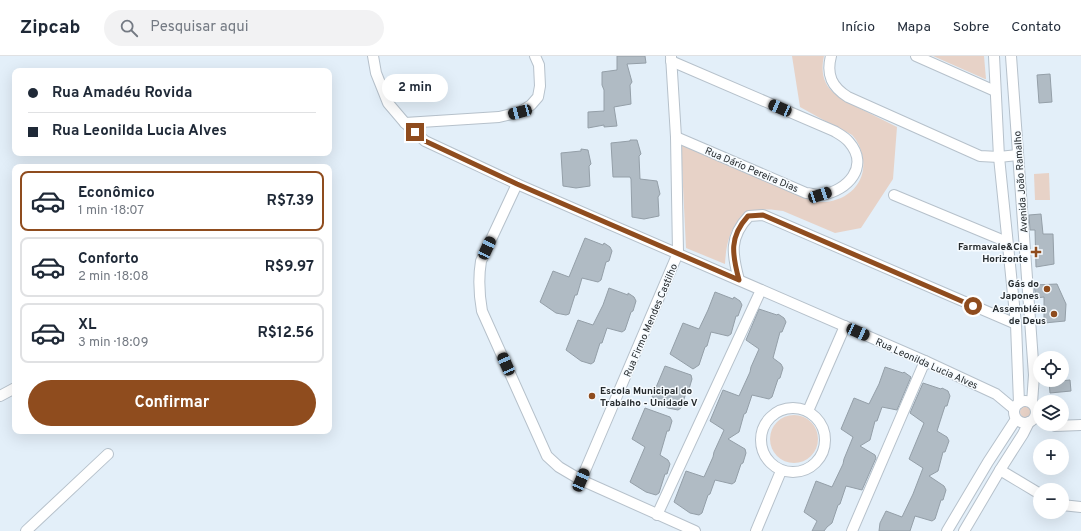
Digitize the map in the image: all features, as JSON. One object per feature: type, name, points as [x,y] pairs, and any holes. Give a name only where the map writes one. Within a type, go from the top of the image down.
[{"type":"street","name":"Rua Leonilda Lucia Alves","points":[[373,56],[376,73],[388,103],[405,123],[425,141],[517,184],[925,361],[996,394],[1016,410]]},
{"type":"street","points":[[405,123],[499,117],[520,112],[531,105],[538,97],[540,86],[540,65],[535,56]]},
{"type":"street","points":[[831,56],[828,72],[832,82],[839,92],[848,97],[980,156],[999,157],[1018,155]]},
{"type":"street","points":[[916,56],[995,92]]},
{"type":"street","name":"Avenida João Ramalho","points":[[994,56],[999,157],[1016,324],[1016,410]]},
{"type":"street","name":"Avenida João Ramalho","points":[[1011,56],[1034,375],[1032,404]]},
{"type":"street","name":"Rua Firmo Mendes Castilho","points":[[581,480],[678,253],[676,137],[671,59]]},
{"type":"street","name":"Rua Dário Pereira Dias","points":[[671,59],[834,131],[849,141],[856,153],[858,166],[854,175],[843,187],[820,195],[806,193],[676,137]]},
{"type":"street","points":[[517,184],[481,261],[478,289],[482,311],[547,456],[559,468],[581,480],[694,531]]},
{"type":"street","points":[[894,195],[1007,242]]},
{"type":"street","points":[[739,280],[734,252],[735,238],[740,225],[748,216],[763,215],[1016,324]]},
{"type":"street","points":[[656,515],[761,290]]},
{"type":"street","points":[[808,411],[845,326]]},
{"type":"street","points":[[852,531],[925,361]]},
{"type":"street","points":[[0,396],[12,390]]},
{"type":"street","points":[[947,531],[988,462],[1016,410],[1026,401],[1032,404]]},
{"type":"street","points":[[796,408],[808,411],[817,418],[823,427],[826,437],[825,448],[820,458],[813,466],[803,471],[792,473],[781,471],[771,464],[764,455],[760,444],[761,432],[766,422],[774,414],[785,409],[796,408]]},
{"type":"street","points":[[1016,410],[1022,422],[1033,420]]},
{"type":"street","points":[[964,531],[1000,470],[1023,434],[1033,422]]},
{"type":"street","points":[[1069,425],[1081,425]]},
{"type":"street","points":[[26,531],[108,454]]},
{"type":"street","points":[[1000,470],[1033,490]]},
{"type":"street","points":[[756,531],[781,471]]},
{"type":"street","points":[[1069,506],[1081,507]]},
{"type":"shaded area","points":[[792,56],[824,56],[823,76],[826,84],[831,90],[844,100],[897,127],[893,179],[861,228],[835,233],[783,211],[769,209],[747,214],[739,220],[733,228],[729,239],[726,250],[725,264],[686,248],[681,145],[812,201],[823,202],[844,197],[852,191],[858,183],[862,174],[863,163],[859,145],[852,135],[800,107]]},
{"type":"shaded area","points":[[933,56],[984,56],[986,79],[985,79]]},
{"type":"shaded area","points":[[1049,173],[1050,200],[1035,200],[1034,174]]},
{"type":"shaded area","points":[[1026,406],[1030,408],[1032,412],[1030,416],[1026,418],[1022,416],[1020,412],[1022,408]]},
{"type":"shaded area","points":[[789,415],[799,415],[811,422],[818,434],[818,444],[811,456],[799,463],[789,463],[781,459],[774,452],[770,444],[770,434],[774,426],[781,419]]},
{"type":"building","points":[[617,56],[645,56],[646,63],[627,64],[632,82],[630,85],[631,104],[614,107],[617,126],[604,127],[604,125],[588,128],[588,112],[604,111],[602,72],[617,70]]},
{"type":"building","points":[[1050,74],[1052,102],[1039,103],[1037,75]]},
{"type":"building","points":[[637,140],[641,154],[639,156],[640,179],[657,181],[660,194],[658,197],[659,216],[644,219],[632,217],[631,179],[630,177],[613,177],[611,143]]},
{"type":"building","points":[[581,149],[588,150],[591,164],[589,166],[590,186],[576,188],[563,186],[561,153],[581,151]]},
{"type":"building","points":[[1041,214],[1043,234],[1053,234],[1054,264],[1036,267],[1035,230],[1030,230],[1029,215]]},
{"type":"building","points":[[585,238],[603,245],[604,243],[610,247],[612,251],[609,261],[606,262],[601,280],[598,282],[582,278],[569,314],[566,315],[556,313],[540,302],[553,271],[569,277]]},
{"type":"building","points":[[1057,284],[1066,304],[1065,321],[1044,323],[1044,297],[1036,298],[1034,285]]},
{"type":"building","points":[[609,288],[628,295],[628,293],[634,297],[636,301],[633,311],[631,312],[625,330],[622,332],[607,328],[594,362],[591,364],[581,361],[566,350],[578,320],[593,325],[603,305]]},
{"type":"building","points":[[715,292],[733,299],[734,297],[740,301],[742,305],[738,316],[736,316],[731,334],[728,336],[711,332],[699,365],[693,369],[670,354],[683,323],[699,329]]},
{"type":"building","points":[[759,309],[777,315],[778,314],[784,318],[786,322],[782,332],[780,332],[773,358],[781,364],[783,368],[780,378],[778,379],[772,397],[769,399],[752,395],[746,413],[744,414],[739,432],[728,439],[745,449],[746,453],[735,482],[732,484],[715,480],[702,513],[699,515],[690,513],[674,502],[686,471],[704,477],[713,457],[724,430],[710,421],[723,390],[739,396],[750,372],[759,349],[746,340]]},
{"type":"building","points":[[665,366],[691,375],[692,379],[689,389],[687,390],[681,408],[678,410],[668,408],[652,397]]},
{"type":"building","points":[[885,367],[903,373],[904,372],[911,377],[897,410],[882,407],[877,421],[875,421],[870,440],[860,446],[875,455],[876,458],[862,490],[846,486],[832,523],[824,531],[812,531],[817,521],[804,512],[816,481],[832,487],[843,464],[853,437],[841,429],[854,398],[869,404],[879,384]]},
{"type":"building","points":[[1069,380],[1071,391],[1050,393],[1049,387],[1069,387]]},
{"type":"building","points":[[923,383],[941,389],[942,388],[948,391],[950,396],[947,406],[945,406],[937,431],[947,437],[949,441],[945,452],[943,452],[938,471],[929,476],[944,486],[946,490],[935,519],[932,521],[915,516],[910,531],[879,531],[880,523],[886,511],[902,517],[923,468],[909,459],[924,423],[910,413]]},
{"type":"building","points":[[645,408],[670,417],[672,421],[669,431],[667,431],[660,455],[668,460],[670,464],[659,493],[656,495],[646,492],[630,482],[645,447],[632,439]]},
{"type":"place","name":"Farmavale&Cia Horizonte","points":[[1036,252]]},
{"type":"place","name":"Gás do Japones","points":[[1047,289]]},
{"type":"place","name":"Assembléia de Deus","points":[[1054,314]]},
{"type":"place","name":"Escola Municipal do Trabalho - Unidade V","points":[[592,396]]},
{"type":"route","points":[[415,132],[425,141],[517,184],[739,280],[735,265],[735,238],[740,225],[748,216],[763,215],[973,306]]}]
